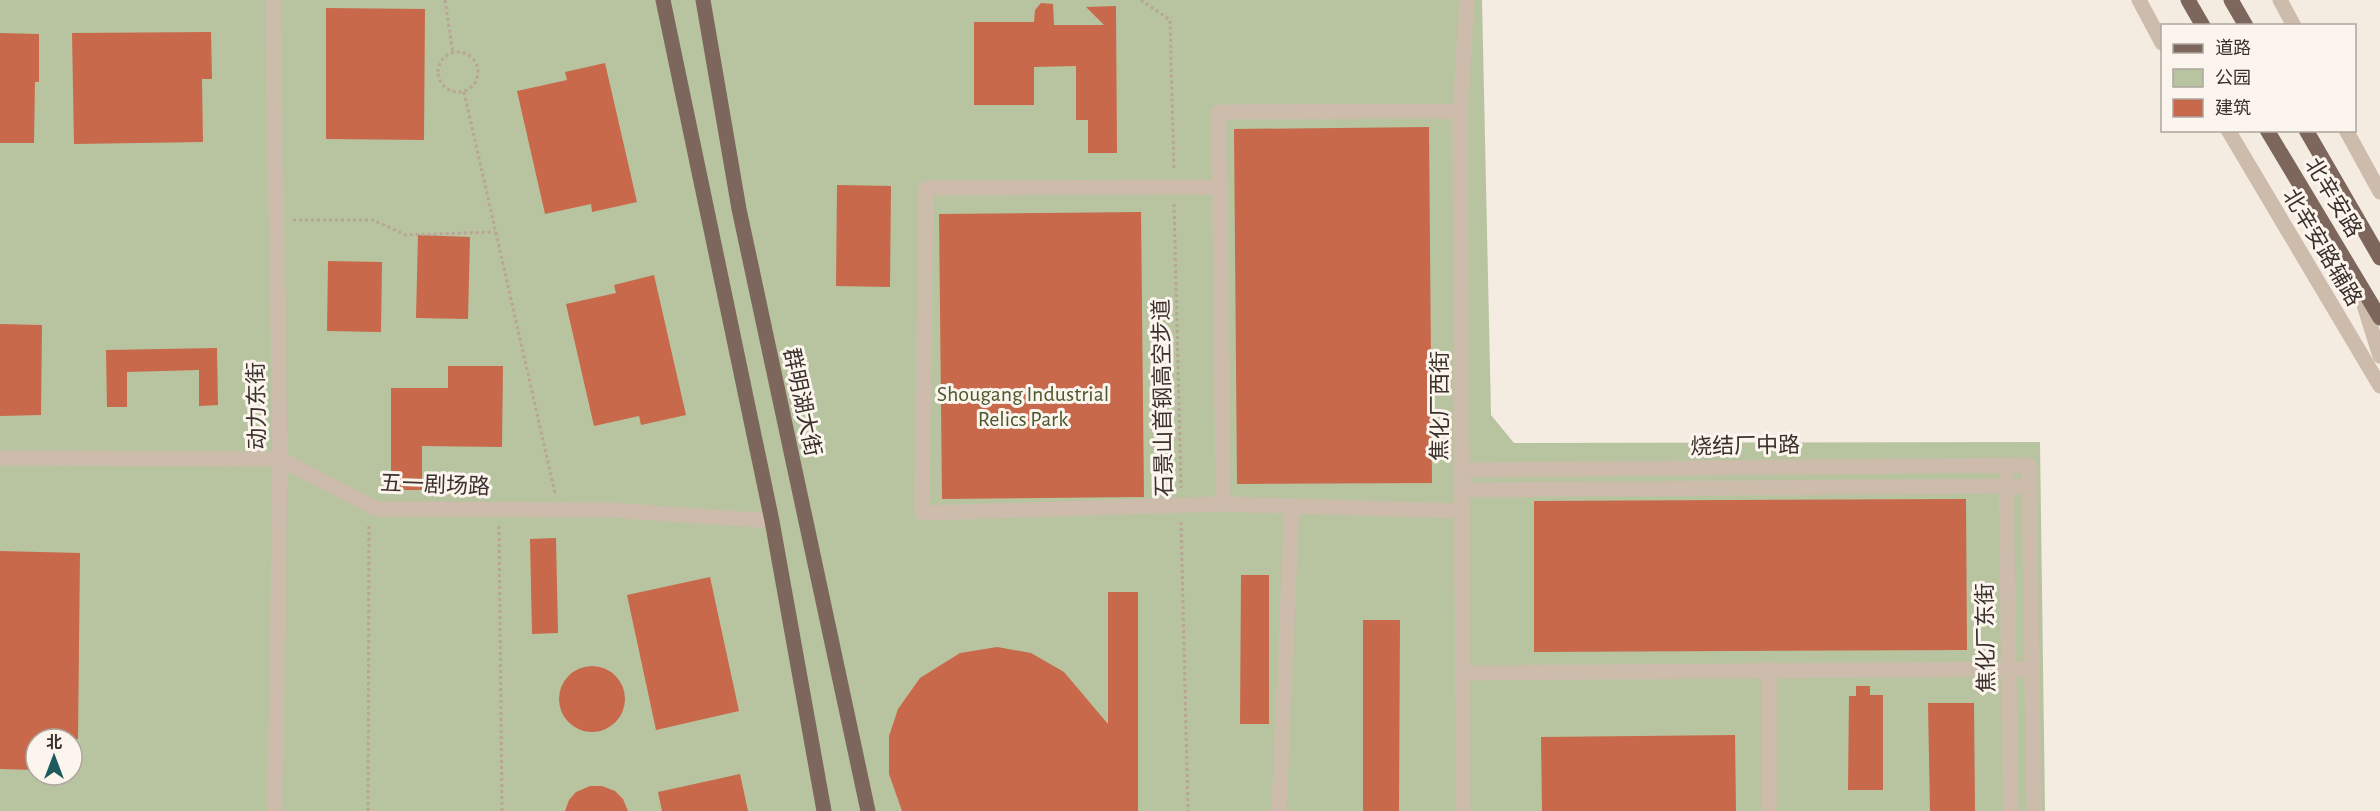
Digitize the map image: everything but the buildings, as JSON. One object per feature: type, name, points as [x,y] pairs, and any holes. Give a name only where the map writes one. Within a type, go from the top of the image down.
[{"type":"main road","points":[[663,0],[772,521],[824,811]]},
{"type":"main road","name":"群明湖大街","points":[[703,0],[739,209],[868,811]]},
{"type":"main road","points":[[2188,0],[2202,24]]},
{"type":"main road","points":[[2231,0],[2245,24]]},
{"type":"main road","name":"北辛安路","points":[[2268,132],[2380,318]]},
{"type":"main road","name":"北辛安路","points":[[2307,132],[2380,258]]},
{"type":"street","name":"动力东街","points":[[273,0],[280,459],[275,811]]},
{"type":"street","name":"焦化厂西街","points":[[1462,811],[1464,673],[1460,111],[1467,0]]},
{"type":"street","points":[[2139,0],[2161,39]]},
{"type":"street","points":[[2280,0],[2293,24]]},
{"type":"street","points":[[1223,504],[1219,112],[1460,111]]},
{"type":"street","name":"北辛安路辅路","points":[[2229,132],[2380,386]]},
{"type":"street","points":[[2347,132],[2380,192]]},
{"type":"street","points":[[1220,187],[926,188],[922,513],[1223,504],[1462,511]]},
{"type":"street","points":[[2355,274],[2380,356]]},
{"type":"street","name":"五一剧场路","points":[[0,458],[280,459],[377,509],[610,510],[772,521]]},
{"type":"street","name":"焦化厂东街","points":[[2007,464],[2007,669],[2011,811]]},
{"type":"street","name":"烧结厂中路","points":[[1462,470],[2029,465]]},
{"type":"street","name":"焦化厂东街","points":[[2029,465],[2034,811]]},
{"type":"street","name":"烧结厂中路","points":[[1462,490],[2029,486]]},
{"type":"street","points":[[1279,811],[1292,505]]},
{"type":"street","points":[[1769,669],[1769,811]]},
{"type":"street","points":[[1464,673],[1769,669],[2032,669]]},
{"type":"path","points":[[445,0],[453,53]]},
{"type":"path","points":[[1141,0],[1170,20],[1174,176]]},
{"type":"path","points":[[453,53],[467,54],[477,65],[477,78],[470,89],[464,92],[450,91],[439,80],[438,67],[447,56],[453,53]]},
{"type":"path","points":[[464,92],[559,510]]},
{"type":"path","name":"石景山首钢高空步道","points":[[1174,200],[1181,499]]},
{"type":"path","points":[[276,220],[373,220],[406,235],[495,232]]},
{"type":"path","points":[[368,811],[369,519],[377,509]]},
{"type":"path","points":[[499,509],[502,811]]},
{"type":"path","name":"石景山首钢高空步道","points":[[1181,511],[1188,811]]},
{"type":"green space","name":"Shougang Industrial Relics Park","points":[[0,0],[1482,0],[1491,415],[1514,443],[2040,442],[2045,811],[0,811]]}]
